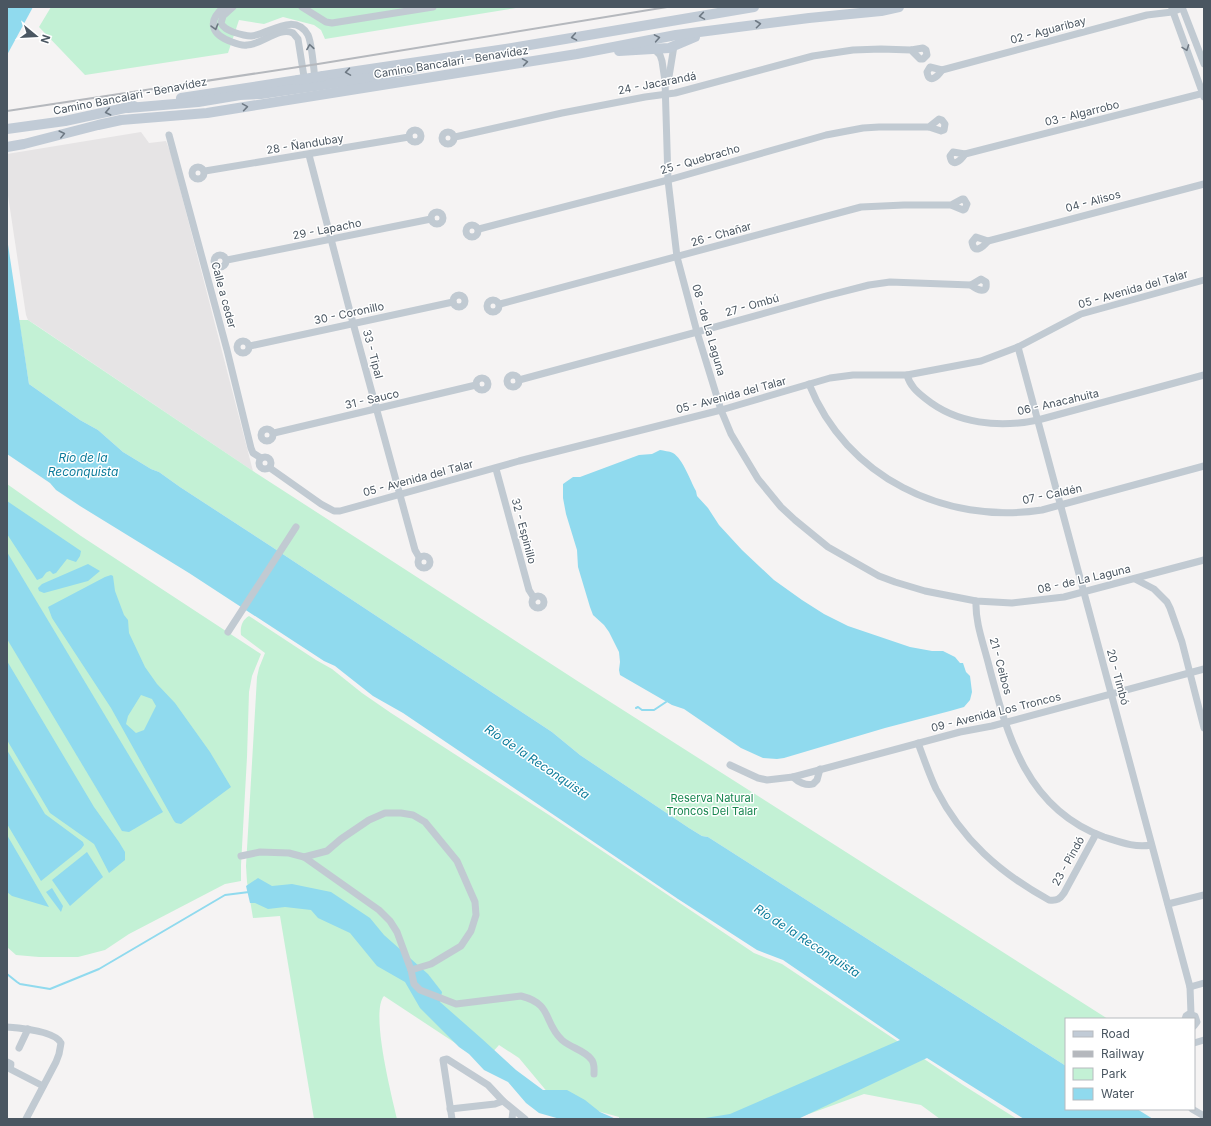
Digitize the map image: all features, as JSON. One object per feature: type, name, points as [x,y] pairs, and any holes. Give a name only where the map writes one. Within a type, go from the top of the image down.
[{"type":"main road","name":"Camino Bancalari - Benavídez","points":[[7,129],[65,122],[184,97],[512,48],[754,7]]},
{"type":"main road","points":[[869,12],[879,7]]},
{"type":"main road","name":"Camino Bancalari - Benavídez","points":[[7,147],[121,120],[207,113],[577,54],[658,38],[900,7]]},
{"type":"main road","points":[[577,54],[653,48],[664,49],[719,29]]},
{"type":"main road","points":[[376,77],[434,64],[467,54]]},
{"type":"main road","points":[[121,120],[138,113],[204,106],[261,94],[316,85],[485,64],[505,65]]},
{"type":"main road","points":[[128,108],[198,102],[240,95],[261,94]]},
{"type":"street","points":[[224,7],[214,18],[214,29],[221,37],[238,44],[250,45],[286,31],[293,33],[298,39],[306,87]]},
{"type":"street","points":[[233,7],[223,16],[221,23],[226,29],[241,35],[257,35],[283,25],[298,27],[306,32],[309,39],[316,85]]},
{"type":"street","points":[[302,7],[326,22],[332,23],[433,7]]},
{"type":"street","points":[[1182,7],[1204,64]]},
{"type":"street","name":"02 - Aguaribay","points":[[942,70],[1182,7]]},
{"type":"street","points":[[1172,9],[1204,95]]},
{"type":"street","points":[[238,44],[241,35]]},
{"type":"street","name":"08 - de La Laguna","points":[[666,95],[674,46]]},
{"type":"street","name":"08 - de La Laguna","points":[[653,48],[660,55],[662,61],[666,95],[668,180],[677,257],[697,332],[720,410],[734,440],[758,479],[781,507],[811,534],[844,556],[879,576],[925,591],[976,601],[1012,603],[1064,597],[1204,560]]},
{"type":"street","name":"24 - Jacarandá","points":[[455,137],[562,113],[645,97],[675,93],[813,56],[860,50],[911,50]]},
{"type":"street","name":"03 - Algarrobo","points":[[965,154],[1204,95]]},
{"type":"street","name":"25 - Quebracho","points":[[479,229],[668,180],[833,134],[863,128],[929,127]]},
{"type":"street","name":"Calle a ceder","points":[[169,135],[227,350],[251,448],[253,453],[261,458],[259,462],[261,468],[267,470],[270,468]]},
{"type":"street","name":"28 - Ñandubay","points":[[205,171],[409,138]]},
{"type":"street","name":"33 - Tipal","points":[[309,155],[415,550],[419,557]]},
{"type":"street","name":"04 - Alisos","points":[[988,241],[1204,184]]},
{"type":"street","name":"26 - Chañar","points":[[500,304],[861,207],[904,204],[951,205]]},
{"type":"street","name":"29 - Lapacho","points":[[227,260],[431,219]]},
{"type":"street","name":"05 - Avenida del Talar","points":[[270,468],[321,504],[334,510],[340,510],[496,469],[519,461],[720,410],[809,384],[846,375],[907,375],[981,361],[1018,348],[1081,314],[1204,280]]},
{"type":"street","name":"27 - Ombú","points":[[519,380],[878,283],[890,282],[971,285]]},
{"type":"street","name":"30 - Coronillo","points":[[250,346],[453,302]]},
{"type":"street","name":"20 - Timbó","points":[[1018,348],[1190,987],[1191,1014],[1196,1016],[1198,1020],[1195,1025]]},
{"type":"street","name":"06 - Anacahuita","points":[[907,375],[909,382],[919,394],[940,408],[955,416],[995,424],[1009,424],[1038,420],[1204,376]]},
{"type":"street","name":"07 - Caldén","points":[[809,384],[822,413],[832,428],[848,447],[873,469],[910,492],[932,500],[978,510],[1029,512],[1204,466]]},
{"type":"street","name":"31 - Sauco","points":[[274,434],[476,386]]},
{"type":"street","name":"32 - Espinillo","points":[[496,469],[529,590],[534,598]]},
{"type":"street","points":[[228,632],[235,624],[296,527]]},
{"type":"street","points":[[1134,579],[1154,589],[1167,602],[1175,618],[1204,728]]},
{"type":"street","name":"21 - Ceibos","points":[[976,601],[977,618],[997,698],[1022,764],[1034,785],[1045,798],[1063,814],[1096,834],[1126,844],[1138,846],[1151,845]]},
{"type":"street","name":"09 - Avenida Los Troncos","points":[[730,765],[758,778],[767,780],[793,776],[1204,669]]},
{"type":"street","name":"23 - Pindó","points":[[918,744],[936,789],[955,820],[975,846],[1000,868],[1049,900],[1060,899],[1096,834]]},
{"type":"street","points":[[793,776],[796,780],[805,784],[813,784],[820,769]]},
{"type":"street","points":[[304,857],[327,851],[341,839],[369,820],[384,813],[413,815],[425,822],[457,861],[475,902],[476,915],[471,931],[461,946],[431,964],[411,970]]},
{"type":"street","points":[[241,856],[260,852],[289,853],[304,857],[379,910],[390,921],[397,932],[411,970],[414,984],[420,990],[456,1004],[522,996],[531,998],[539,1003],[546,1012],[558,1036],[564,1042],[586,1054],[592,1060],[595,1067],[594,1074]]},
{"type":"street","points":[[1168,904],[1204,895]]},
{"type":"street","points":[[1190,987],[1204,983]]},
{"type":"street","points":[[1186,1018],[1191,1014]]},
{"type":"street","points":[[7,1027],[28,1029],[55,1037],[60,1043],[59,1054],[56,1062],[26,1119]]},
{"type":"street","points":[[19,1048],[28,1029]]},
{"type":"street","points":[[452,1119],[443,1060],[447,1059],[488,1085],[513,1111],[525,1119]]},
{"type":"street","points":[[7,1062],[11,1064],[10,1069],[43,1086]]},
{"type":"street","points":[[450,1109],[494,1104],[503,1101]]},
{"type":"street","points":[[1194,1110],[1204,1115]]},
{"type":"street","points":[[512,1119],[513,1111]]},
{"type":"shaded area","points":[[141,132],[149,143],[166,141],[171,154],[253,471],[28,320],[26,315],[7,189],[7,154]]},
{"type":"green space","points":[[51,7],[522,7],[325,39],[321,30],[314,25],[283,17],[264,24],[239,20],[228,53],[85,75],[39,27]]},
{"type":"green space","name":"Reserva Natural Troncos Del Talar","points":[[19,320],[28,320],[253,471],[579,682],[1106,1018],[1065,1018],[1065,1065],[708,837],[702,836],[689,828],[580,755],[552,732],[159,472],[151,469],[123,452],[98,430],[80,420],[29,384]]},
{"type":"green space","points":[[7,484],[81,536],[261,654],[252,676],[249,692],[241,881],[225,884],[129,934],[105,950],[78,957],[39,957],[16,955],[7,947]]},
{"type":"green space","points":[[249,616],[332,669],[362,693],[391,713],[549,815],[754,953],[782,964],[963,1085],[1017,1119],[940,1119],[921,1105],[864,1094],[795,1119],[619,1119],[619,1117],[590,1109],[549,1094],[519,1058],[499,1045],[484,1062],[384,996],[380,1005],[379,1019],[383,1055],[397,1119],[314,1119],[280,916],[253,918],[247,882],[246,866],[257,677],[265,653],[241,635],[242,624]]},
{"type":"water","points":[[9,7],[33,7],[7,55],[7,10]]},
{"type":"water","name":"Río de la Reconquista","points":[[7,238],[29,384],[80,420],[98,430],[123,452],[151,469],[159,472],[552,732],[580,755],[689,828],[702,836],[708,837],[1065,1065],[1065,1110],[1139,1110],[1153,1119],[1024,1119],[927,1058],[798,1119],[699,1119],[730,1114],[900,1040],[783,960],[757,950],[678,899],[403,713],[373,696],[335,666],[324,661],[189,573],[80,506],[56,490],[50,483],[7,454]]},
{"type":"water","points":[[660,450],[671,452],[677,456],[686,470],[697,496],[708,508],[719,525],[742,550],[774,580],[824,614],[848,626],[910,647],[932,651],[943,651],[955,657],[960,663],[963,663],[966,672],[970,676],[972,692],[970,700],[964,707],[885,728],[784,758],[763,758],[741,748],[684,709],[672,705],[620,675],[619,652],[609,632],[593,615],[578,567],[577,550],[566,514],[563,498],[563,484],[573,477],[580,477],[639,455],[652,454]]},
{"type":"water","points":[[7,501],[81,551],[76,562],[67,559],[56,573],[53,574],[48,571],[42,578],[37,580],[7,534]]},
{"type":"water","points":[[7,552],[163,812],[129,832],[122,831],[7,639]]},
{"type":"water","points":[[88,564],[100,571],[88,581],[44,593],[39,591],[38,588],[42,584]]},
{"type":"water","points":[[111,575],[113,576],[115,591],[124,615],[128,620],[129,633],[145,667],[157,684],[175,703],[210,752],[231,787],[181,824],[174,821],[111,708],[52,618],[48,607]],"holes":[[[141,695],[152,699],[156,706],[144,730],[136,733],[126,724],[128,716]]]},
{"type":"water","points":[[7,661],[94,807],[125,852],[125,860],[109,873],[94,844],[50,813],[7,740]]},
{"type":"water","points":[[7,750],[45,814],[83,842],[84,845],[41,881],[7,824]]},
{"type":"water","points":[[7,835],[49,907],[12,896],[7,892]]},
{"type":"water","points":[[87,852],[103,877],[70,906],[52,880]]},
{"type":"water","points":[[258,878],[272,886],[292,884],[331,892],[370,918],[384,935],[428,974],[442,992],[440,1002],[516,1070],[543,1090],[567,1090],[585,1100],[600,1112],[616,1119],[560,1119],[539,1113],[526,1103],[508,1082],[484,1070],[469,1054],[459,1047],[420,1008],[405,982],[377,966],[350,933],[318,918],[311,910],[285,907],[268,909],[255,903],[250,903],[246,886]]},
{"type":"water","points":[[52,888],[63,906],[61,912],[46,892]]},
{"type":"waterway","points":[[636,708],[638,707],[642,710],[654,710],[666,702]]},
{"type":"waterway","points":[[7,974],[20,984],[50,989],[99,969],[225,895],[249,892]]},
{"type":"railway","points":[[7,111],[318,64],[667,7]]}]
